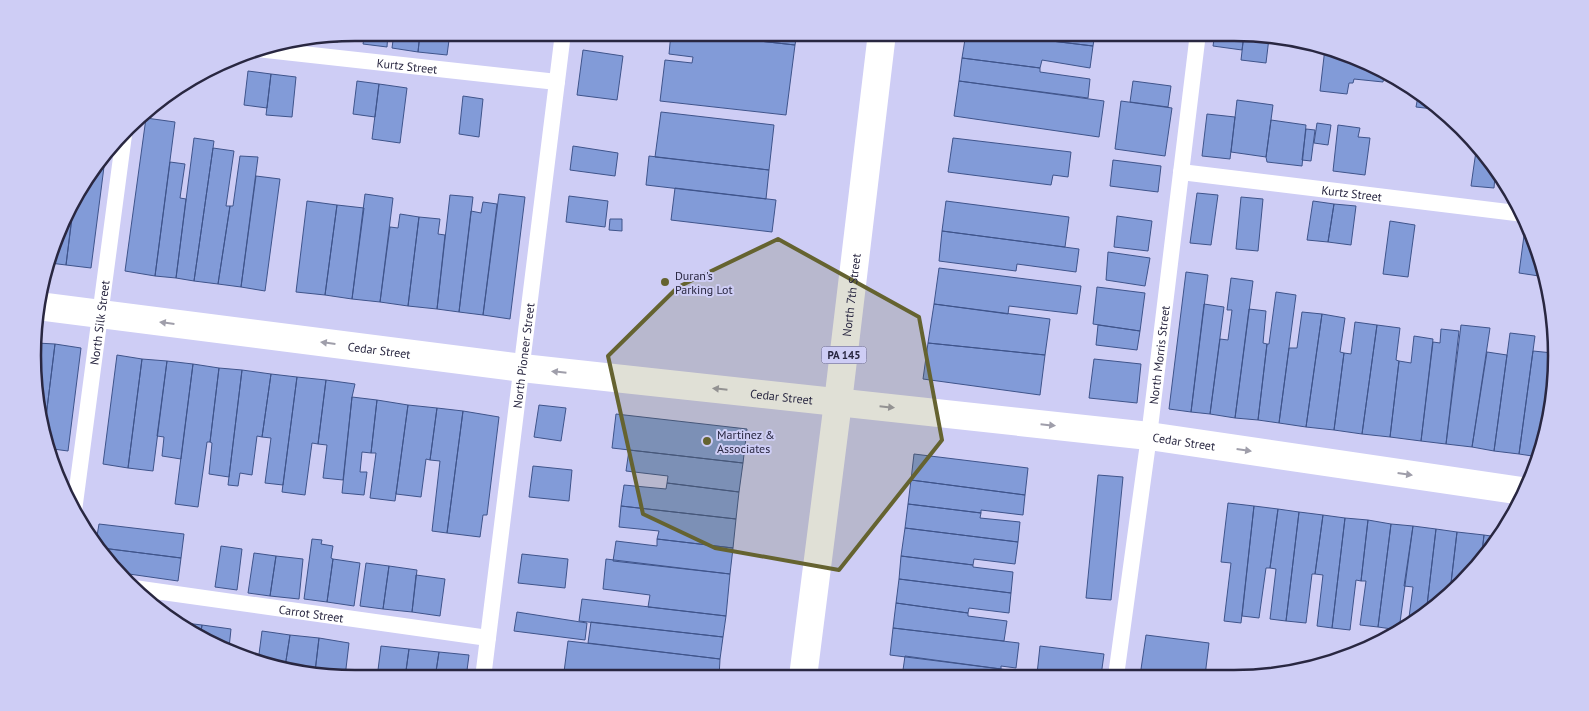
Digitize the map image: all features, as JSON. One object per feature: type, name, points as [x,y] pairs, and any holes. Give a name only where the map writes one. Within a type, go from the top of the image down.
[{"type":"street","name":"North 7th Street","points":[[804,670],[881,41]]},
{"type":"street","name":"Cedar Street","points":[[45,307],[522,368],[1149,436],[1517,490]]},
{"type":"lane","name":"North Pioneer Street","points":[[484,670],[562,41]]},
{"type":"lane","name":"North Morris Street","points":[[1117,670],[1149,436],[1197,41]]},
{"type":"lane","name":"Kurtz Street","points":[[277,51],[557,82]]},
{"type":"lane","name":"North Silk Street","points":[[76,498],[123,144]]},
{"type":"lane","name":"Kurtz Street","points":[[1181,172],[1513,213]]},
{"type":"lane","name":"Carrot Street","points":[[145,590],[488,638]]},
{"type":"highlighted area","points":[[778,239],[919,317],[942,440],[839,570],[715,548],[643,514],[608,356],[678,287]]},
{"type":"building","points":[[364,41],[387,41],[387,47],[363,44]]},
{"type":"building","points":[[393,41],[419,41],[418,52],[392,48]]},
{"type":"building","points":[[419,41],[449,41],[447,55],[418,52]]},
{"type":"building","points":[[670,41],[759,41],[795,45],[786,115],[660,101],[665,60],[692,63],[693,57],[669,54]]},
{"type":"building","points":[[759,41],[796,41],[795,45]]},
{"type":"building","points":[[965,41],[1051,41],[1093,46],[1090,68],[1042,60],[1040,68],[962,58]]},
{"type":"building","points":[[1051,41],[1094,41],[1093,46]]},
{"type":"building","points":[[1214,41],[1243,41],[1242,50],[1213,46]]},
{"type":"building","points":[[1243,41],[1268,43],[1266,63],[1241,60]]},
{"type":"building","points":[[583,50],[623,56],[617,100],[577,95]]},
{"type":"building","points":[[1324,55],[1354,65],[1384,79],[1383,82],[1354,79],[1353,83],[1349,83],[1347,94],[1320,91]]},
{"type":"building","points":[[962,58],[1040,68],[1040,72],[1090,79],[1088,98],[959,81]]},
{"type":"building","points":[[248,71],[271,74],[267,108],[244,105]]},
{"type":"building","points":[[271,74],[296,77],[292,117],[266,115]]},
{"type":"building","points":[[357,81],[379,84],[375,117],[353,114]]},
{"type":"building","points":[[959,81],[1104,101],[1099,137],[954,116]]},
{"type":"building","points":[[1133,81],[1171,86],[1168,107],[1130,102]]},
{"type":"building","points":[[379,84],[407,88],[400,143],[372,139]]},
{"type":"building","points":[[463,96],[483,99],[479,137],[459,134]]},
{"type":"building","points":[[1237,100],[1273,105],[1266,157],[1231,152]]},
{"type":"building","points":[[1417,100],[1428,108],[1416,107]]},
{"type":"building","points":[[1121,101],[1172,108],[1165,156],[1115,149]]},
{"type":"building","points":[[661,112],[774,125],[769,170],[655,157]]},
{"type":"building","points":[[1207,114],[1235,117],[1230,159],[1202,156]]},
{"type":"building","points":[[149,118],[175,122],[155,276],[125,271],[146,121]]},
{"type":"building","points":[[1271,120],[1306,125],[1302,166],[1267,162]]},
{"type":"building","points":[[1317,123],[1331,125],[1328,145],[1314,143]]},
{"type":"building","points":[[1338,125],[1360,128],[1358,137],[1370,138],[1365,175],[1333,171]]},
{"type":"building","points":[[1306,129],[1315,130],[1311,161],[1302,160]]},
{"type":"building","points":[[194,138],[214,141],[194,281],[176,278]]},
{"type":"building","points":[[953,138],[1071,152],[1068,177],[1053,175],[1051,185],[948,172]]},
{"type":"building","points":[[573,146],[618,153],[615,176],[570,170]]},
{"type":"building","points":[[213,148],[234,151],[226,206],[230,206],[218,284],[194,281]]},
{"type":"building","points":[[1475,155],[1495,180],[1494,188],[1471,186]]},
{"type":"building","points":[[240,156],[258,157],[241,287],[218,284],[230,206],[233,206]]},
{"type":"building","points":[[649,156],[769,170],[766,199],[646,185]]},
{"type":"building","points":[[1113,160],[1161,166],[1158,192],[1110,186]]},
{"type":"building","points":[[170,162],[185,164],[180,198],[186,199],[176,278],[155,276]]},
{"type":"building","points":[[104,167],[91,268],[66,265],[72,222],[83,198]]},
{"type":"building","points":[[256,176],[280,179],[265,291],[241,287]]},
{"type":"building","points":[[675,188],[776,200],[772,232],[671,220]]},
{"type":"building","points":[[1197,193],[1218,195],[1211,245],[1190,243]]},
{"type":"building","points":[[365,194],[393,198],[380,302],[352,299]]},
{"type":"building","points":[[499,194],[525,197],[510,319],[483,315]]},
{"type":"building","points":[[450,195],[473,197],[459,312],[437,309]]},
{"type":"building","points":[[569,196],[608,201],[605,227],[566,222]]},
{"type":"building","points":[[1241,197],[1263,199],[1258,251],[1236,249]]},
{"type":"building","points":[[307,201],[337,205],[325,295],[296,292]]},
{"type":"building","points":[[946,201],[1069,217],[1065,247],[942,231]]},
{"type":"building","points":[[1313,201],[1334,204],[1328,242],[1307,240]]},
{"type":"building","points":[[483,202],[497,204],[483,315],[459,312],[471,211],[481,213]]},
{"type":"building","points":[[1334,204],[1356,206],[1351,245],[1328,242]]},
{"type":"building","points":[[337,205],[364,208],[352,299],[325,295]]},
{"type":"building","points":[[400,214],[419,217],[408,306],[380,302],[390,227],[398,228]]},
{"type":"building","points":[[1117,216],[1152,221],[1148,251],[1114,247]]},
{"type":"building","points":[[419,217],[440,219],[438,234],[445,235],[437,309],[408,306]]},
{"type":"building","points":[[610,219],[622,219],[622,231],[609,230]]},
{"type":"building","points":[[1390,221],[1415,225],[1408,277],[1383,274]]},
{"type":"building","points":[[71,223],[66,265],[55,264]]},
{"type":"building","points":[[942,231],[1079,249],[1076,272],[1017,264],[1016,271],[939,261]]},
{"type":"building","points":[[1524,235],[1537,276],[1519,273]]},
{"type":"building","points":[[1108,252],[1150,258],[1145,286],[1106,280]]},
{"type":"building","points":[[939,268],[1081,286],[1077,314],[1009,306],[1008,314],[934,304]]},
{"type":"building","points":[[1186,272],[1208,275],[1191,412],[1169,409]]},
{"type":"building","points":[[1231,278],[1253,281],[1235,418],[1210,414],[1220,339],[1228,340],[1232,310],[1227,310]]},
{"type":"building","points":[[1097,287],[1145,293],[1140,331],[1093,324]]},
{"type":"building","points":[[1276,292],[1296,295],[1279,423],[1258,420],[1267,344],[1269,344]]},
{"type":"building","points":[[934,304],[1050,319],[1045,355],[928,343]]},
{"type":"building","points":[[1204,304],[1224,307],[1210,414],[1191,412]]},
{"type":"building","points":[[1249,309],[1266,311],[1263,343],[1267,344],[1258,420],[1235,418]]},
{"type":"building","points":[[1302,312],[1322,314],[1306,427],[1279,423],[1289,348],[1297,348]]},
{"type":"building","points":[[1322,314],[1345,318],[1340,352],[1344,353],[1334,430],[1306,427]]},
{"type":"building","points":[[1355,322],[1377,325],[1362,434],[1334,430],[1344,353],[1351,354]]},
{"type":"building","points":[[1098,325],[1140,331],[1137,350],[1096,345]]},
{"type":"building","points":[[1377,325],[1400,328],[1396,360],[1399,361],[1390,437],[1362,434]]},
{"type":"building","points":[[1461,325],[1490,328],[1472,447],[1446,444]]},
{"type":"building","points":[[1441,329],[1459,331],[1446,444],[1421,441],[1433,342],[1440,343]]},
{"type":"building","points":[[1510,333],[1535,336],[1519,454],[1494,451]]},
{"type":"building","points":[[1414,336],[1433,339],[1421,441],[1390,437],[1399,361],[1411,363]]},
{"type":"building","points":[[42,343],[55,344],[46,413],[42,376]]},
{"type":"building","points":[[928,343],[1045,355],[1040,395],[923,379]]},
{"type":"building","points":[[55,344],[81,348],[68,451],[56,449],[46,413]]},
{"type":"building","points":[[1533,351],[1548,352],[1545,397],[1537,437],[1531,456],[1519,454]]},
{"type":"building","points":[[1487,352],[1507,355],[1494,451],[1472,447]]},
{"type":"building","points":[[117,355],[142,359],[128,468],[103,464]]},
{"type":"building","points":[[142,359],[167,361],[153,471],[128,468]]},
{"type":"building","points":[[1094,359],[1141,364],[1137,403],[1089,398]]},
{"type":"building","points":[[167,361],[193,364],[181,459],[162,456],[164,437],[157,436]]},
{"type":"building","points":[[193,364],[219,368],[210,442],[207,442],[198,507],[175,504]]},
{"type":"building","points":[[219,368],[242,370],[229,477],[209,474],[212,443],[210,442]]},
{"type":"building","points":[[242,370],[271,374],[262,437],[257,436],[252,475],[240,473],[238,486],[228,485]]},
{"type":"building","points":[[271,374],[297,377],[283,485],[265,483],[271,438],[262,437]]},
{"type":"building","points":[[297,377],[326,380],[318,444],[312,443],[305,495],[282,492]]},
{"type":"building","points":[[326,380],[355,384],[343,480],[323,478],[327,445],[318,444]]},
{"type":"building","points":[[352,397],[377,400],[371,453],[362,452],[360,472],[367,472],[364,495],[342,493]]},
{"type":"building","points":[[377,400],[408,405],[395,501],[370,498],[376,453],[371,453]]},
{"type":"building","points":[[408,405],[437,408],[430,460],[426,459],[421,497],[396,494]]},
{"type":"building","points":[[539,405],[566,408],[561,441],[534,437]]},
{"type":"building","points":[[437,408],[463,411],[447,533],[432,531],[440,461],[430,460]]},
{"type":"building","points":[[463,411],[499,417],[487,515],[483,515],[480,537],[447,533]]},
{"type":"building","points":[[616,414],[747,429],[743,463],[612,448]]},
{"type":"building","points":[[629,450],[743,463],[739,492],[667,483],[668,476],[626,471]]},
{"type":"building","points":[[914,454],[1028,468],[1025,495],[911,480]]},
{"type":"building","points":[[533,466],[572,470],[569,501],[529,497]]},
{"type":"building","points":[[1098,475],[1123,477],[1111,600],[1086,598]]},
{"type":"building","points":[[911,480],[1025,495],[1023,515],[981,510],[981,513],[908,504]]},
{"type":"building","points":[[667,483],[739,492],[736,519],[621,506],[624,485],[666,489]]},
{"type":"building","points":[[1228,503],[1254,506],[1241,623],[1224,621],[1231,563],[1221,562]]},
{"type":"building","points":[[908,504],[981,513],[980,518],[1020,522],[1018,542],[905,528]]},
{"type":"building","points":[[621,506],[736,519],[733,548],[657,539],[659,531],[619,527]]},
{"type":"building","points":[[1254,506],[1278,509],[1270,568],[1266,568],[1259,618],[1242,616]]},
{"type":"building","points":[[1278,509],[1299,512],[1286,621],[1270,619],[1276,569],[1270,568]]},
{"type":"building","points":[[1299,512],[1323,515],[1315,574],[1312,574],[1306,623],[1286,621]]},
{"type":"building","points":[[1323,515],[1345,518],[1332,628],[1317,626],[1323,575],[1315,574]]},
{"type":"building","points":[[1345,518],[1368,520],[1361,581],[1356,580],[1350,630],[1332,628]]},
{"type":"building","points":[[1368,520],[1391,524],[1378,627],[1360,625],[1366,581],[1361,581]]},
{"type":"building","points":[[99,524],[184,534],[181,558],[107,549],[97,535]]},
{"type":"building","points":[[1391,524],[1413,526],[1400,622],[1390,629],[1378,627]]},
{"type":"building","points":[[1413,526],[1436,529],[1427,603],[1409,616],[1413,587],[1404,586]]},
{"type":"building","points":[[905,528],[1018,542],[1015,564],[974,559],[973,565],[901,556]]},
{"type":"building","points":[[1436,529],[1457,532],[1451,583],[1427,603]]},
{"type":"building","points":[[1457,532],[1484,535],[1483,548],[1451,583]]},
{"type":"building","points":[[1484,535],[1491,536],[1483,547]]},
{"type":"building","points":[[312,539],[322,540],[321,544],[333,546],[327,602],[304,599]]},
{"type":"building","points":[[657,539],[733,548],[730,574],[613,561],[616,541],[657,546]]},
{"type":"building","points":[[221,546],[242,549],[237,590],[215,587]]},
{"type":"building","points":[[107,549],[181,558],[178,581],[129,574]]},
{"type":"building","points":[[254,553],[276,556],[270,596],[248,593]]},
{"type":"building","points":[[522,554],[568,559],[565,588],[518,583]]},
{"type":"building","points":[[276,556],[303,559],[299,599],[270,596]]},
{"type":"building","points":[[901,556],[1013,572],[1011,593],[899,579]]},
{"type":"building","points":[[333,559],[360,563],[354,606],[327,602]]},
{"type":"building","points":[[606,559],[730,574],[726,616],[648,607],[650,595],[603,589]]},
{"type":"building","points":[[366,563],[389,566],[383,609],[360,606]]},
{"type":"building","points":[[389,566],[417,570],[412,612],[383,609]]},
{"type":"building","points":[[416,575],[445,579],[440,616],[412,612]]},
{"type":"building","points":[[899,579],[1011,593],[1009,613],[969,608],[968,613],[896,603]]},
{"type":"building","points":[[582,599],[726,616],[723,637],[579,621]]},
{"type":"building","points":[[896,603],[968,613],[968,616],[1007,621],[1004,641],[893,628]]},
{"type":"building","points":[[517,612],[587,623],[585,640],[514,631]]},
{"type":"building","points":[[591,622],[723,637],[720,659],[588,643]]},
{"type":"building","points":[[191,624],[202,625],[201,630]]},
{"type":"building","points":[[202,625],[231,629],[230,643],[217,637],[201,630]]},
{"type":"building","points":[[893,628],[1019,643],[1016,668],[1001,666],[1001,669],[890,655]]},
{"type":"building","points":[[262,631],[290,635],[286,662],[259,654]]},
{"type":"building","points":[[290,635],[319,638],[316,667],[286,662]]},
{"type":"building","points":[[1146,635],[1209,643],[1206,670],[1141,670]]},
{"type":"building","points":[[319,638],[349,643],[346,670],[316,667]]},
{"type":"building","points":[[568,641],[720,659],[719,670],[564,670]]},
{"type":"building","points":[[381,646],[409,649],[406,670],[378,670]]},
{"type":"building","points":[[1040,646],[1104,654],[1102,670],[1037,670]]},
{"type":"building","points":[[409,649],[439,652],[436,670],[406,670]]},
{"type":"building","points":[[439,652],[469,655],[467,670],[436,670]]},
{"type":"building","points":[[905,656],[1009,670],[903,670]]},
{"type":"place","name":"Duran's Parking Lot","points":[[665,282]]},
{"type":"place","name":"Martinez & Associates","points":[[707,441]]}]
